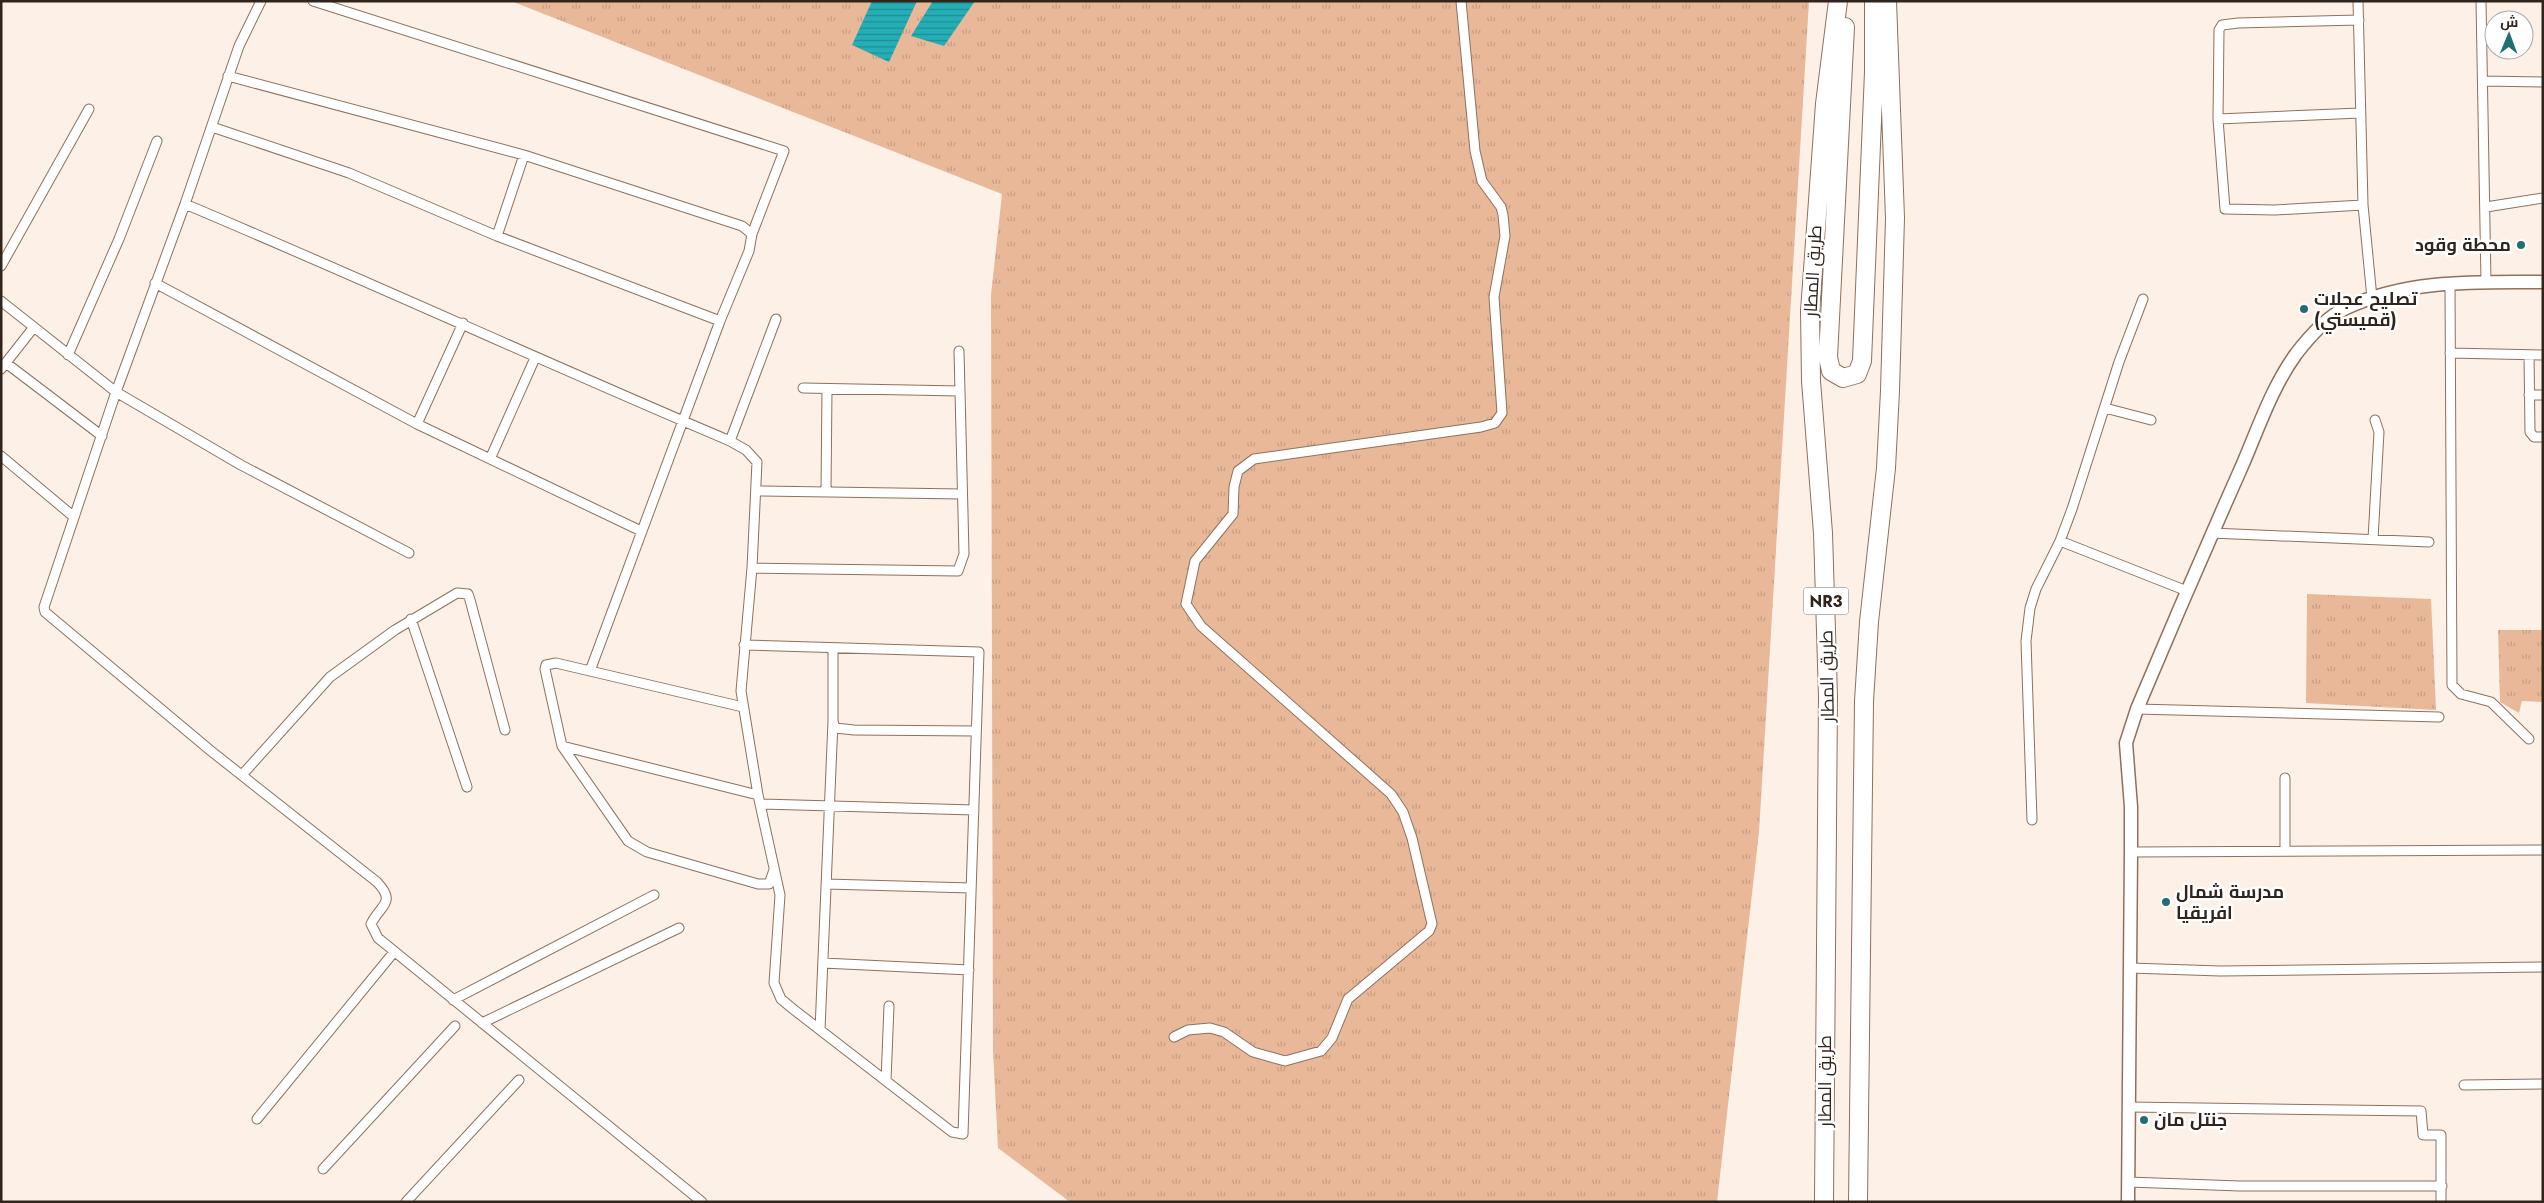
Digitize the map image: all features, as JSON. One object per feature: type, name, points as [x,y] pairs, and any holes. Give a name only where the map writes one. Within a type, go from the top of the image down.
[{"type":"highway","name":"طريق المطار","points":[[1824,1202],[1828,697],[1823,533],[1811,381],[1810,311],[1824,112],[1838,1]]},
{"type":"highway","points":[[1847,1],[1828,357],[1831,371],[1843,378],[1857,374],[1862,361],[1874,72],[1874,1]]},
{"type":"highway","name":"طريق المطار","points":[[1858,1202],[1864,701],[1869,622],[1886,468],[1894,266],[1894,169],[1887,1]]},
{"type":"street","points":[[261,1],[239,46],[228,76],[185,204],[116,392],[44,607],[47,615],[386,891],[386,902],[372,921],[371,929],[394,952],[702,1202]]},
{"type":"street","points":[[313,1],[784,151],[752,234],[749,251],[720,321],[590,671]]},
{"type":"street","points":[[1174,1037],[1188,1030],[1210,1028],[1224,1032],[1254,1052],[1285,1061],[1302,1058],[1321,1051],[1332,1038],[1348,1000],[1429,931],[1432,924],[1412,838],[1403,812],[1391,794],[1201,626],[1186,604],[1195,561],[1232,514],[1236,477],[1245,464],[1254,459],[1481,427],[1495,423],[1502,413],[1494,297],[1505,236],[1503,215],[1501,207],[1482,181],[1475,151],[1461,1]]},
{"type":"street","points":[[2358,1],[2363,205],[2372,298]]},
{"type":"street","points":[[2481,1],[2486,282]]},
{"type":"street","points":[[2359,20],[2238,22],[2222,25],[2219,30],[2218,119],[2225,209],[2275,210],[2363,205]]},
{"type":"street","points":[[228,76],[524,155],[742,226],[752,234]]},
{"type":"street","points":[[2483,81],[2543,82]]},
{"type":"street","points":[[1,266],[89,109]]},
{"type":"street","points":[[2218,119],[2360,113]]},
{"type":"street","points":[[212,127],[349,173],[498,236],[720,321]]},
{"type":"street","points":[[68,355],[157,141]]},
{"type":"street","points":[[498,236],[524,155]]},
{"type":"street","points":[[2486,207],[2543,198]]},
{"type":"street","points":[[185,204],[463,323],[535,358],[730,441],[746,450],[757,462],[752,568],[744,645],[741,691],[780,909],[774,976],[777,993],[792,1009],[952,1132],[963,1134],[979,652],[744,645]]},
{"type":"street","points":[[2128,1202],[2131,808],[2126,743],[2137,709],[2211,533],[2277,388],[2297,353],[2333,317],[2345,309],[2372,298],[2402,289],[2450,283],[2543,282]]},
{"type":"street","points":[[155,283],[417,424],[641,531]]},
{"type":"street","points":[[2450,283],[2452,685],[2461,694],[2491,702],[2529,739]]},
{"type":"street","points":[[2032,820],[2026,641],[2030,608],[2036,589],[2060,542],[2119,362],[2143,300]]},
{"type":"street","points":[[1,301],[116,392],[241,464],[409,553]]},
{"type":"street","points":[[730,441],[776,319]]},
{"type":"street","points":[[417,424],[463,323]]},
{"type":"street","points":[[34,327],[4,366],[102,436]]},
{"type":"street","points":[[752,568],[958,571],[964,554],[959,352]]},
{"type":"street","points":[[2450,353],[2543,355]]},
{"type":"street","points":[[2530,354],[2530,432],[2534,437],[2543,437]]},
{"type":"street","points":[[490,459],[535,358]]},
{"type":"street","points":[[803,388],[960,392]]},
{"type":"street","points":[[826,491],[827,389]]},
{"type":"street","points":[[2529,395],[2543,395]]},
{"type":"street","points":[[2105,408],[2151,420]]},
{"type":"street","points":[[2373,539],[2379,432],[2375,420]]},
{"type":"street","points":[[1,456],[74,517]]},
{"type":"street","points":[[756,491],[962,494]]},
{"type":"street","points":[[2211,533],[2428,542]]},
{"type":"street","points":[[2060,542],[2187,591]]},
{"type":"street","points":[[242,775],[330,677],[354,657],[411,619],[457,592],[468,594],[505,730]]},
{"type":"street","points":[[411,619],[467,787]]},
{"type":"street","points":[[820,1030],[833,721],[833,648]]},
{"type":"street","points":[[743,707],[590,671],[556,664],[546,665],[562,746],[620,832],[636,847],[758,884],[769,884],[774,870]]},
{"type":"street","points":[[2137,709],[2439,717]]},
{"type":"street","points":[[833,721],[835,728],[840,730],[976,731]]},
{"type":"street","points":[[562,746],[758,794]]},
{"type":"street","points":[[2285,778],[2285,851]]},
{"type":"street","points":[[760,804],[974,810]]},
{"type":"street","points":[[2131,852],[2543,850]]},
{"type":"street","points":[[826,884],[971,888]]},
{"type":"street","points":[[453,1000],[654,895]]},
{"type":"street","points":[[482,1023],[680,928]]},
{"type":"street","points":[[257,1119],[394,952]]},
{"type":"street","points":[[823,964],[969,970]]},
{"type":"street","points":[[2130,968],[2220,971],[2543,967]]},
{"type":"street","points":[[886,1081],[889,1006]]},
{"type":"street","points":[[323,1169],[455,1026]]},
{"type":"street","points":[[406,1202],[519,1080]]},
{"type":"street","points":[[2464,1085],[2543,1084]]},
{"type":"street","points":[[2130,1107],[2421,1110],[2423,1134],[2441,1135],[2442,1202]]},
{"type":"street","points":[[2128,1182],[2240,1186],[2442,1186]]},
{"type":"green space","points":[[511,1],[1809,1],[1759,832],[1717,1202],[1070,1202],[998,1148],[993,1050],[991,295],[1002,194]]},
{"type":"green space","points":[[2307,594],[2431,599],[2436,710],[2306,703]]},
{"type":"green space","points":[[2498,630],[2543,630],[2543,702],[2522,701],[2519,713],[2500,702]]},
{"type":"water","points":[[872,1],[917,1],[889,62],[852,45]]},
{"type":"water","points":[[933,1],[975,1],[944,46],[911,36]]},
{"type":"place","name":"محطة وقود","points":[[2521,245]]},
{"type":"place","name":"تصليح عجلات (قميستي)","points":[[2304,309]]},
{"type":"place","name":"مدرسة شمال افريقيا","points":[[2166,902]]},
{"type":"place","name":"جنتل مان","points":[[2144,1120]]}]
